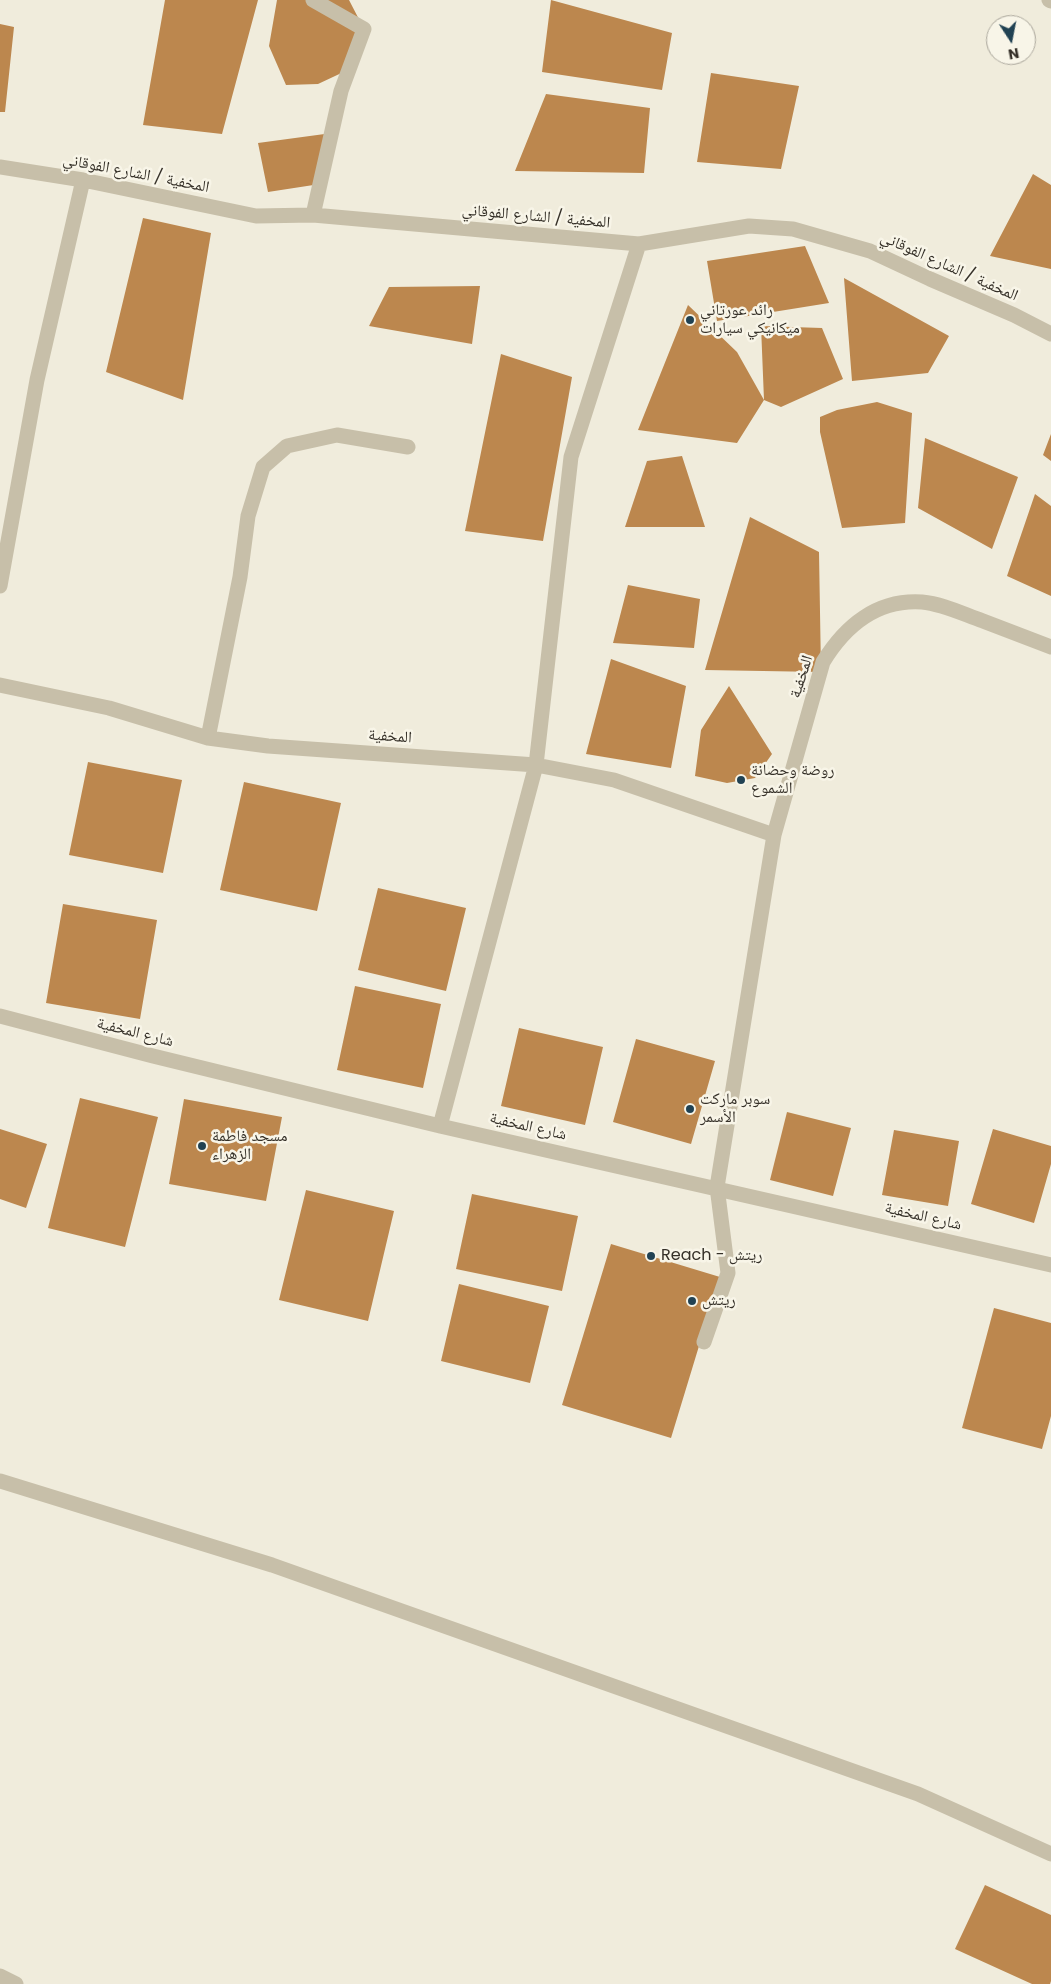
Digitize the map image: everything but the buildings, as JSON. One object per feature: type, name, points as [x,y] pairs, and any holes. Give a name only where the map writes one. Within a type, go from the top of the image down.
[{"type":"street","points":[[313,0],[364,29],[341,91],[313,215]]},
{"type":"street","name":"المخفية / الشارع الفوقاني","points":[[0,167],[83,180],[256,216],[313,215],[639,244],[749,226],[793,229],[870,251],[1014,315],[1051,334]]},
{"type":"street","points":[[0,586],[37,380],[83,180]]},
{"type":"street","points":[[440,1126],[536,765],[572,457],[639,244]]},
{"type":"street","points":[[208,738],[240,577],[248,516],[263,467],[287,446],[337,435],[408,447]]},
{"type":"street","name":"المخفية","points":[[704,1342],[728,1272],[717,1188],[774,835],[824,662],[842,634],[863,617],[882,608],[902,603],[922,602],[946,607],[1051,647]]},
{"type":"street","name":"المخفية","points":[[0,685],[109,708],[208,738],[268,746],[536,765],[614,780],[774,835]]},
{"type":"street","name":"شارع المخفية","points":[[0,1016],[153,1056],[440,1126],[1051,1265]]},
{"type":"street","points":[[0,1480],[272,1565],[899,1787],[1051,1854]]},
{"type":"place","name":"رائد عورتاني ميكانيكي سيارات","points":[[690,320]]},
{"type":"place","name":"روضة وحضانة الشموع","points":[[741,780]]},
{"type":"place","name":"سوبر ماركت الأسمر","points":[[690,1109]]},
{"type":"place","name":"مسجد فاطمة الزهراء","points":[[202,1146]]},
{"type":"place","name":"Reach - ريتش","points":[[651,1256]]},
{"type":"place","name":"ريتش","points":[[692,1301]]}]
